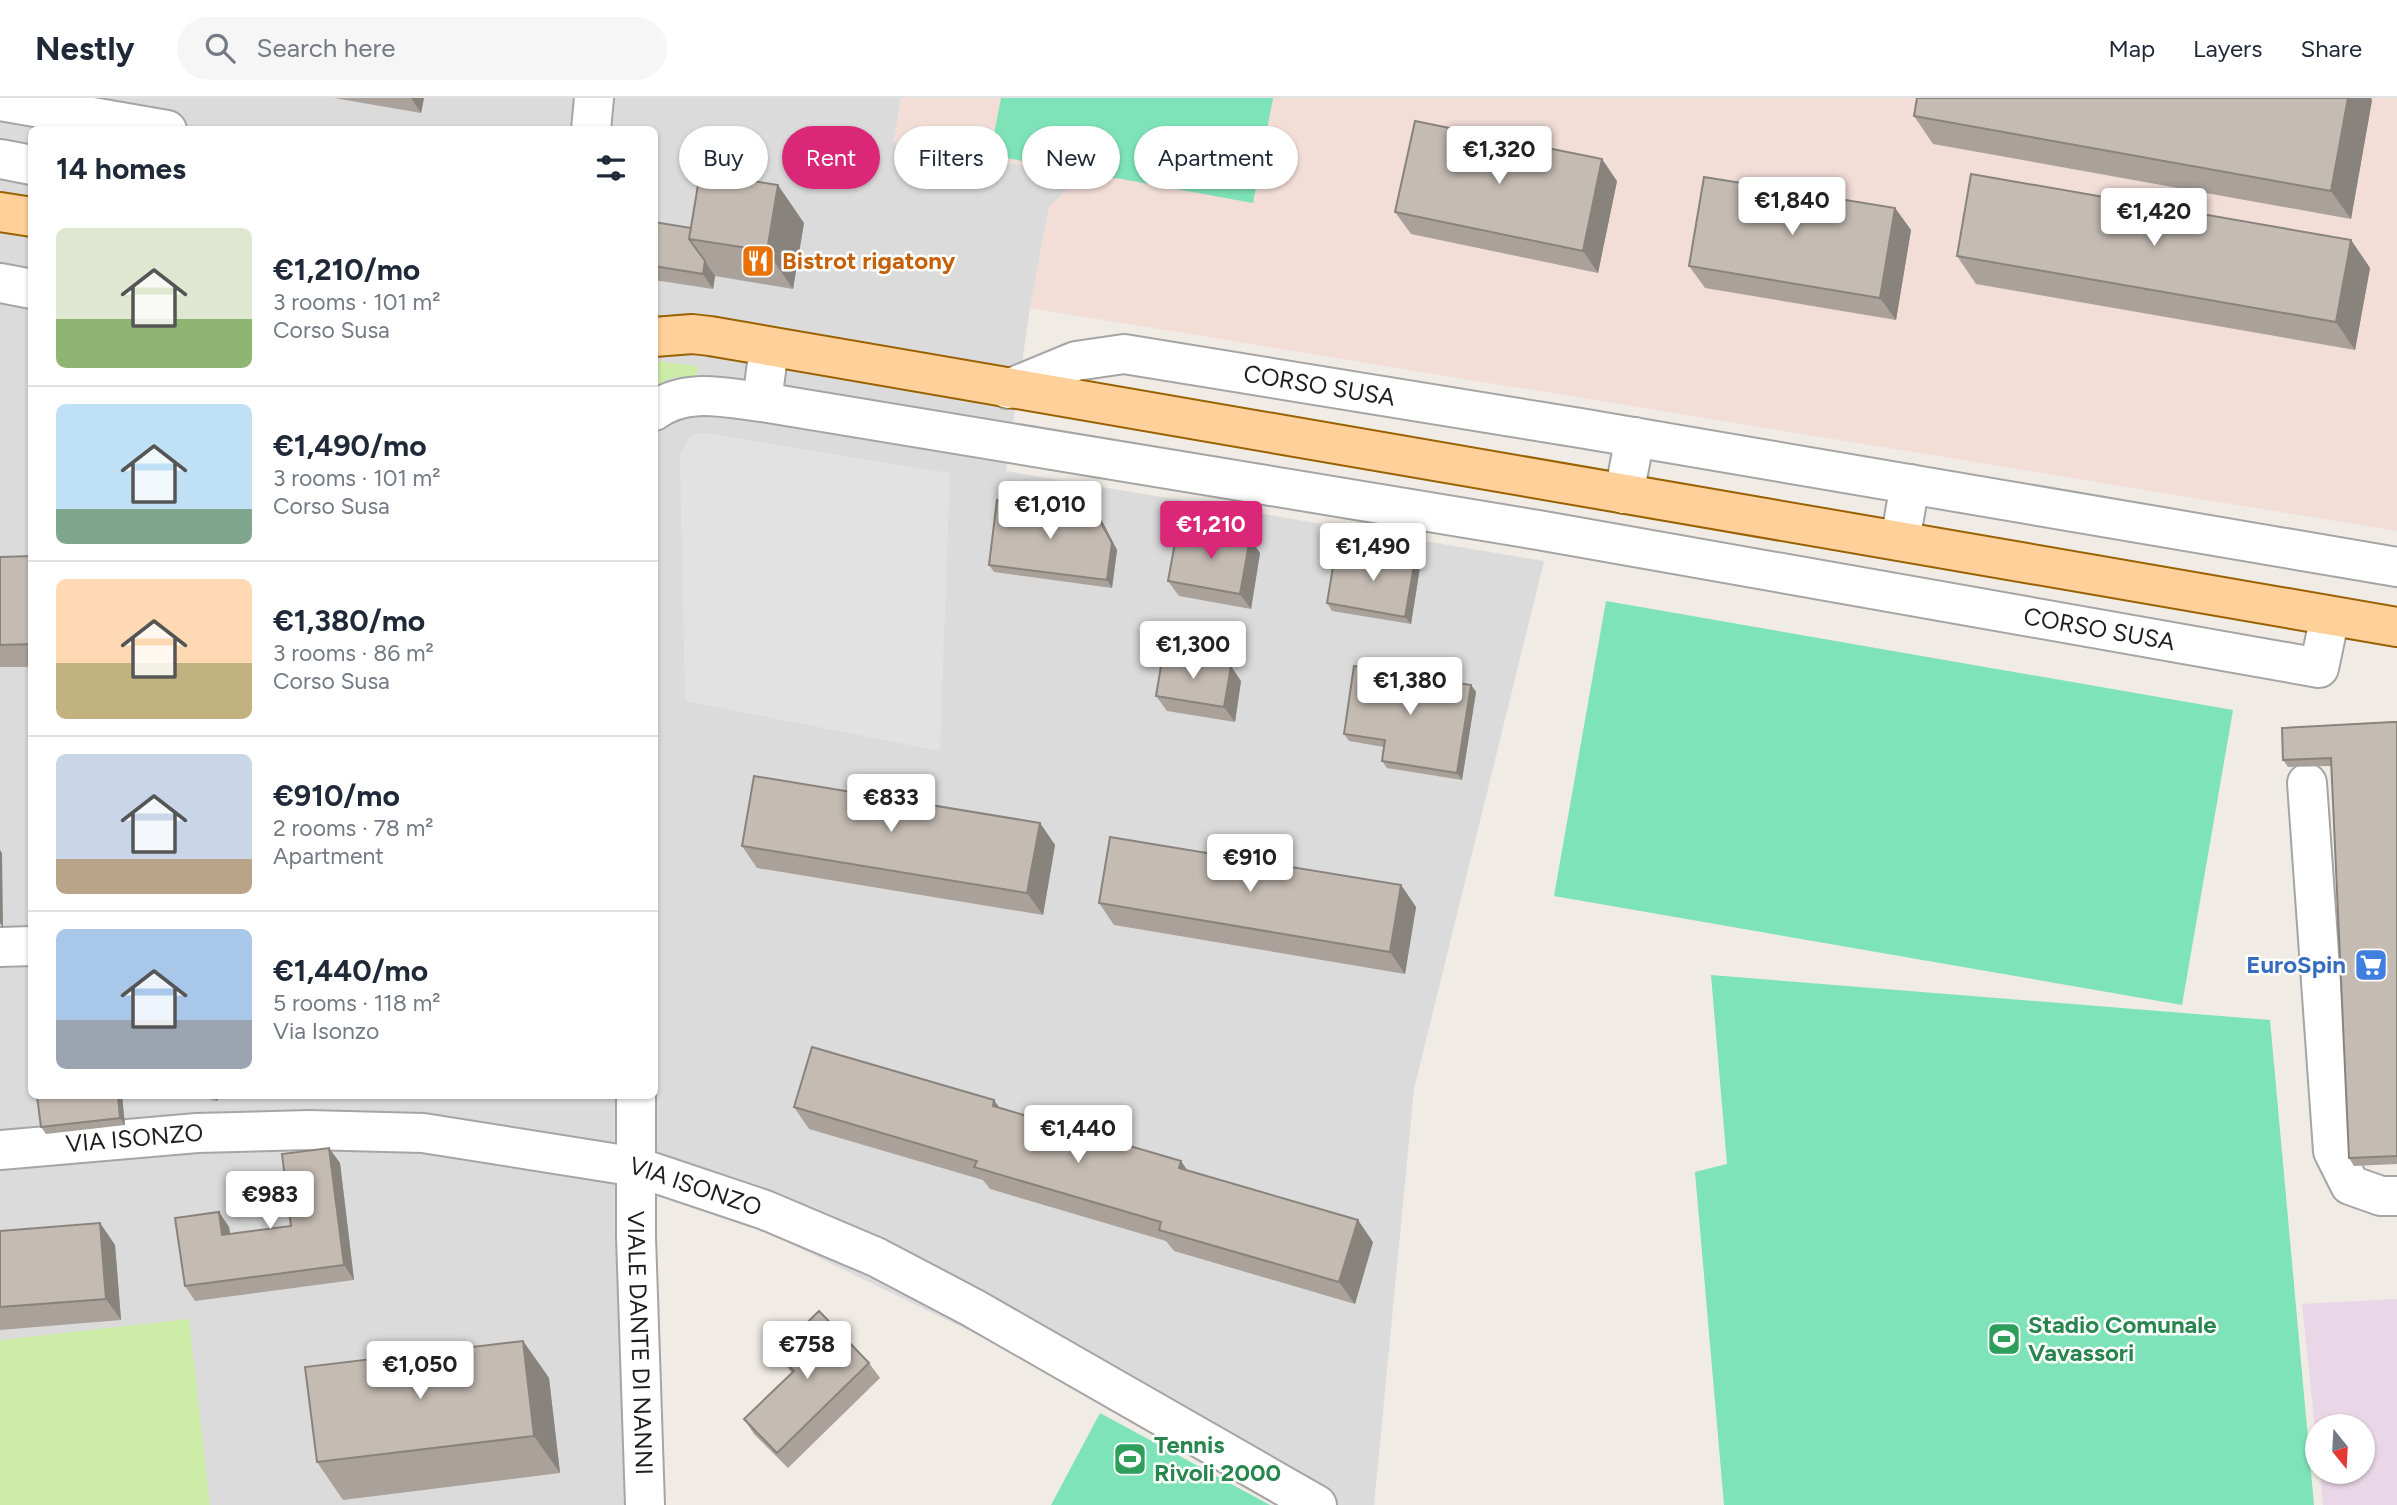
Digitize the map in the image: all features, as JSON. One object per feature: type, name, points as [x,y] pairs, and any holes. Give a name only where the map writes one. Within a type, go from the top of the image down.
[{"type":"main road","points":[[0,212],[28,216]]},
{"type":"main road","points":[[658,319],[692,334]]},
{"type":"main road","points":[[658,337],[692,334],[2397,627]]},
{"type":"street","points":[[591,126],[594,98]]},
{"type":"street","points":[[0,101],[144,126]]},
{"type":"street","points":[[0,159],[28,164]]},
{"type":"street","points":[[0,283],[28,288]]},
{"type":"street","points":[[762,402],[769,347]]},
{"type":"street","name":"CORSO SUSA","points":[[1008,389],[1076,361],[1124,354],[1635,437],[2397,567]]},
{"type":"street","name":"CORSO SUSA","points":[[658,409],[676,399],[698,395],[762,402],[1332,495],[2319,668],[2330,616]]},
{"type":"street","points":[[1624,494],[1635,437]]},
{"type":"street","points":[[1332,495],[1339,445]]},
{"type":"street","points":[[1900,541],[1910,484]]},
{"type":"street","points":[[1826,581],[1835,530]]},
{"type":"street","points":[[2307,783],[2333,1152],[2350,1185],[2381,1196],[2397,1196]]},
{"type":"street","points":[[0,947],[28,946]]},
{"type":"street","name":"VIALE DANTE DI NANNI","points":[[636,1099],[636,1237],[645,1505]]},
{"type":"street","name":"VIA ISONZO","points":[[0,1150],[197,1133],[309,1130],[398,1132],[436,1135],[637,1167],[765,1210],[876,1258],[973,1308],[1317,1505]]},
{"type":"shaded area","points":[[0,98],[901,98],[897,126],[894,126],[894,189],[1008,189],[1008,163],[1022,165],[1022,189],[1068,189],[1049,207],[1030,308],[1006,471],[1544,561],[1414,1089],[1374,1505],[1327,1505],[643,1172],[659,1505],[0,1505]]},
{"type":"shaded area","points":[[901,98],[2397,98],[2397,531],[1030,308],[1049,207],[1068,189],[1120,189],[1120,126],[1022,126],[1022,165],[1008,163],[1008,126],[897,126]]},
{"type":"shaded area","points":[[706,433],[950,473],[940,751],[685,701],[680,456],[688,439],[696,434]]},
{"type":"shaded area","points":[[2397,1299],[2397,1505],[2323,1505],[2321,1484],[2375,1484],[2375,1414],[2314,1414],[2302,1304]]},
{"type":"green space","points":[[1001,98],[1273,98],[1268,126],[1134,126],[1134,181],[1120,179],[1120,126],[1022,126],[1022,161],[1008,158],[1008,126],[996,126]]},
{"type":"green space","points":[[1176,189],[1256,189],[1253,203]]},
{"type":"green space","points":[[658,361],[698,366],[696,379],[684,377],[658,385]]},
{"type":"green space","points":[[1606,601],[2233,710],[2182,1005],[1554,896]]},
{"type":"green space","name":"Stadio Comunale Vavassori","points":[[1711,975],[2270,1020],[2306,1414],[2305,1484],[2312,1484],[2314,1505],[1724,1505],[1695,1172],[1727,1164]]},
{"type":"green space","points":[[189,1319],[210,1505],[0,1505],[0,1340]]},
{"type":"green space","name":"Tennis Rivoli 2000","points":[[1100,1413],[1270,1505],[1051,1505]]},
{"type":"building","points":[[1917,98],[2348,98],[2331,191],[1914,116]]},
{"type":"building","points":[[1415,121],[1602,159],[1583,251],[1395,212]]},
{"type":"building","points":[[1971,174],[2351,240],[2336,322],[1957,256]]},
{"type":"building","points":[[1704,177],[1895,208],[1880,298],[1689,266]]},
{"type":"building","points":[[768,183],[778,185],[767,251],[689,239],[697,189],[768,189]]},
{"type":"building","points":[[658,223],[691,228],[689,239],[705,261],[703,274],[658,267]]},
{"type":"building","points":[[997,500],[1095,512],[1112,543],[1107,580],[989,565]]},
{"type":"building","points":[[1192,528],[1250,538],[1240,594],[1168,581],[1175,543],[1189,546]]},
{"type":"building","points":[[1357,550],[1415,560],[1405,617],[1327,603],[1334,561],[1354,565]]},
{"type":"building","points":[[28,556],[28,644],[0,645],[0,557]]},
{"type":"building","points":[[1163,654],[1231,666],[1224,707],[1156,696]]},
{"type":"building","points":[[1354,666],[1471,685],[1457,773],[1382,761],[1385,740],[1344,734]]},
{"type":"building","name":"EuroSpin","points":[[2397,722],[2397,1156],[2349,1158],[2331,758],[2283,760],[2282,728]]},
{"type":"building","points":[[754,776],[1040,823],[1027,893],[742,846]]},
{"type":"building","points":[[1110,837],[1401,885],[1390,952],[1099,903]]},
{"type":"building","points":[[812,1047],[994,1100],[993,1106],[1181,1161],[1179,1168],[1358,1220],[1339,1282],[1159,1230],[1161,1222],[974,1167],[977,1161],[794,1107]]},
{"type":"building","points":[[37,1099],[118,1099],[120,1118],[41,1127]]},
{"type":"building","points":[[329,1148],[344,1265],[185,1286],[175,1218],[219,1212],[222,1235],[291,1226],[282,1154]]},
{"type":"building","points":[[100,1223],[106,1299],[0,1307],[0,1231]]},
{"type":"building","points":[[819,1311],[869,1363],[777,1453],[744,1419],[794,1371],[776,1353]]},
{"type":"building","points":[[523,1341],[534,1436],[317,1462],[305,1367]]},
{"type":"place","name":"Bistrot rigatony","points":[[758,261]]},
{"type":"place","name":"EuroSpin","points":[[2371,965]]},
{"type":"place","name":"Stadio Comunale Vavassori","points":[[2004,1339]]},
{"type":"place","name":"Tennis Rivoli 2000","points":[[1130,1459]]}]
